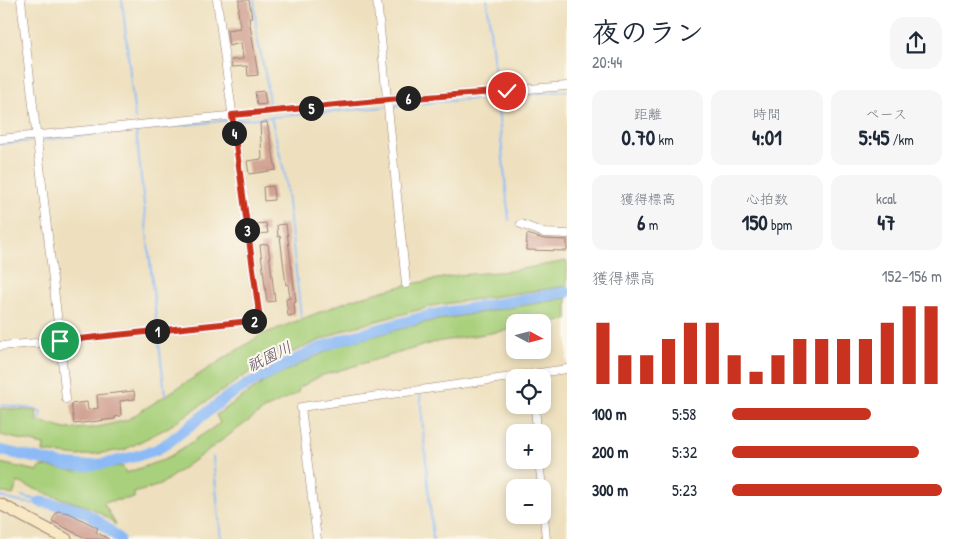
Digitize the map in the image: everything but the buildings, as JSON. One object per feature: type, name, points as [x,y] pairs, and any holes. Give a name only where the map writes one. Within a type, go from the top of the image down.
[{"type":"main road","points":[[0,505],[66,539]]},
{"type":"street","points":[[21,0],[66,399]]},
{"type":"street","points":[[0,346],[260,320],[217,0]]},
{"type":"street","points":[[377,0],[406,284]]},
{"type":"street","points":[[0,139],[232,119],[388,100],[567,86]]},
{"type":"street","points":[[521,224],[544,233],[567,234]]},
{"type":"street","points":[[551,372],[567,369]]},
{"type":"street","points":[[317,539],[301,407],[506,379]]},
{"type":"street","points":[[545,524],[546,539]]},
{"type":"green space","points":[[567,261],[567,286],[437,305],[346,329],[256,368],[167,428],[124,450],[79,456],[43,452],[44,445],[0,435],[0,408],[37,411],[36,420],[65,429],[94,428],[127,420],[261,335],[353,299],[402,286],[458,275],[510,271]]},
{"type":"green space","points":[[567,298],[567,320],[551,323],[551,314],[506,314],[506,330],[436,342],[320,376],[299,388],[298,393],[265,409],[160,485],[134,493],[134,498],[103,502],[116,525],[91,508],[52,496],[18,482],[13,495],[0,492],[0,463],[38,471],[41,466],[76,471],[122,466],[126,473],[166,459],[220,423],[216,415],[267,380],[340,345],[431,321]]},
{"type":"waterway","points":[[122,0],[135,119]]},
{"type":"waterway","points":[[254,0],[257,37],[267,83],[269,107]]},
{"type":"waterway","points":[[487,0],[496,85]]},
{"type":"waterway","points":[[390,106],[567,91]]},
{"type":"waterway","points":[[497,98],[509,220]]},
{"type":"waterway","points":[[236,120],[385,107]]},
{"type":"waterway","points":[[271,117],[285,176],[301,317]]},
{"type":"waterway","points":[[39,140],[231,120]]},
{"type":"waterway","points":[[136,130],[157,327]]},
{"type":"waterway","points":[[0,144],[34,141]]},
{"type":"waterway","name":"祇園川","points":[[0,450],[62,464],[85,466],[133,457],[156,450],[169,442],[228,396],[255,380],[315,350],[343,339],[430,315],[567,292]]},
{"type":"waterway","points":[[158,335],[165,394]]},
{"type":"waterway","points":[[420,395],[433,539]]},
{"type":"waterway","points":[[0,405],[37,409],[41,413],[40,419]]},
{"type":"waterway","points":[[213,457],[221,539]]},
{"type":"waterway","points":[[0,496],[26,503],[40,502]]},
{"type":"waterway","points":[[21,496],[40,502]]},
{"type":"waterway","points":[[40,502],[65,506],[84,512],[119,539]]},
{"type":"route","points":[[60,341],[260,320],[232,115],[507,91]]}]
